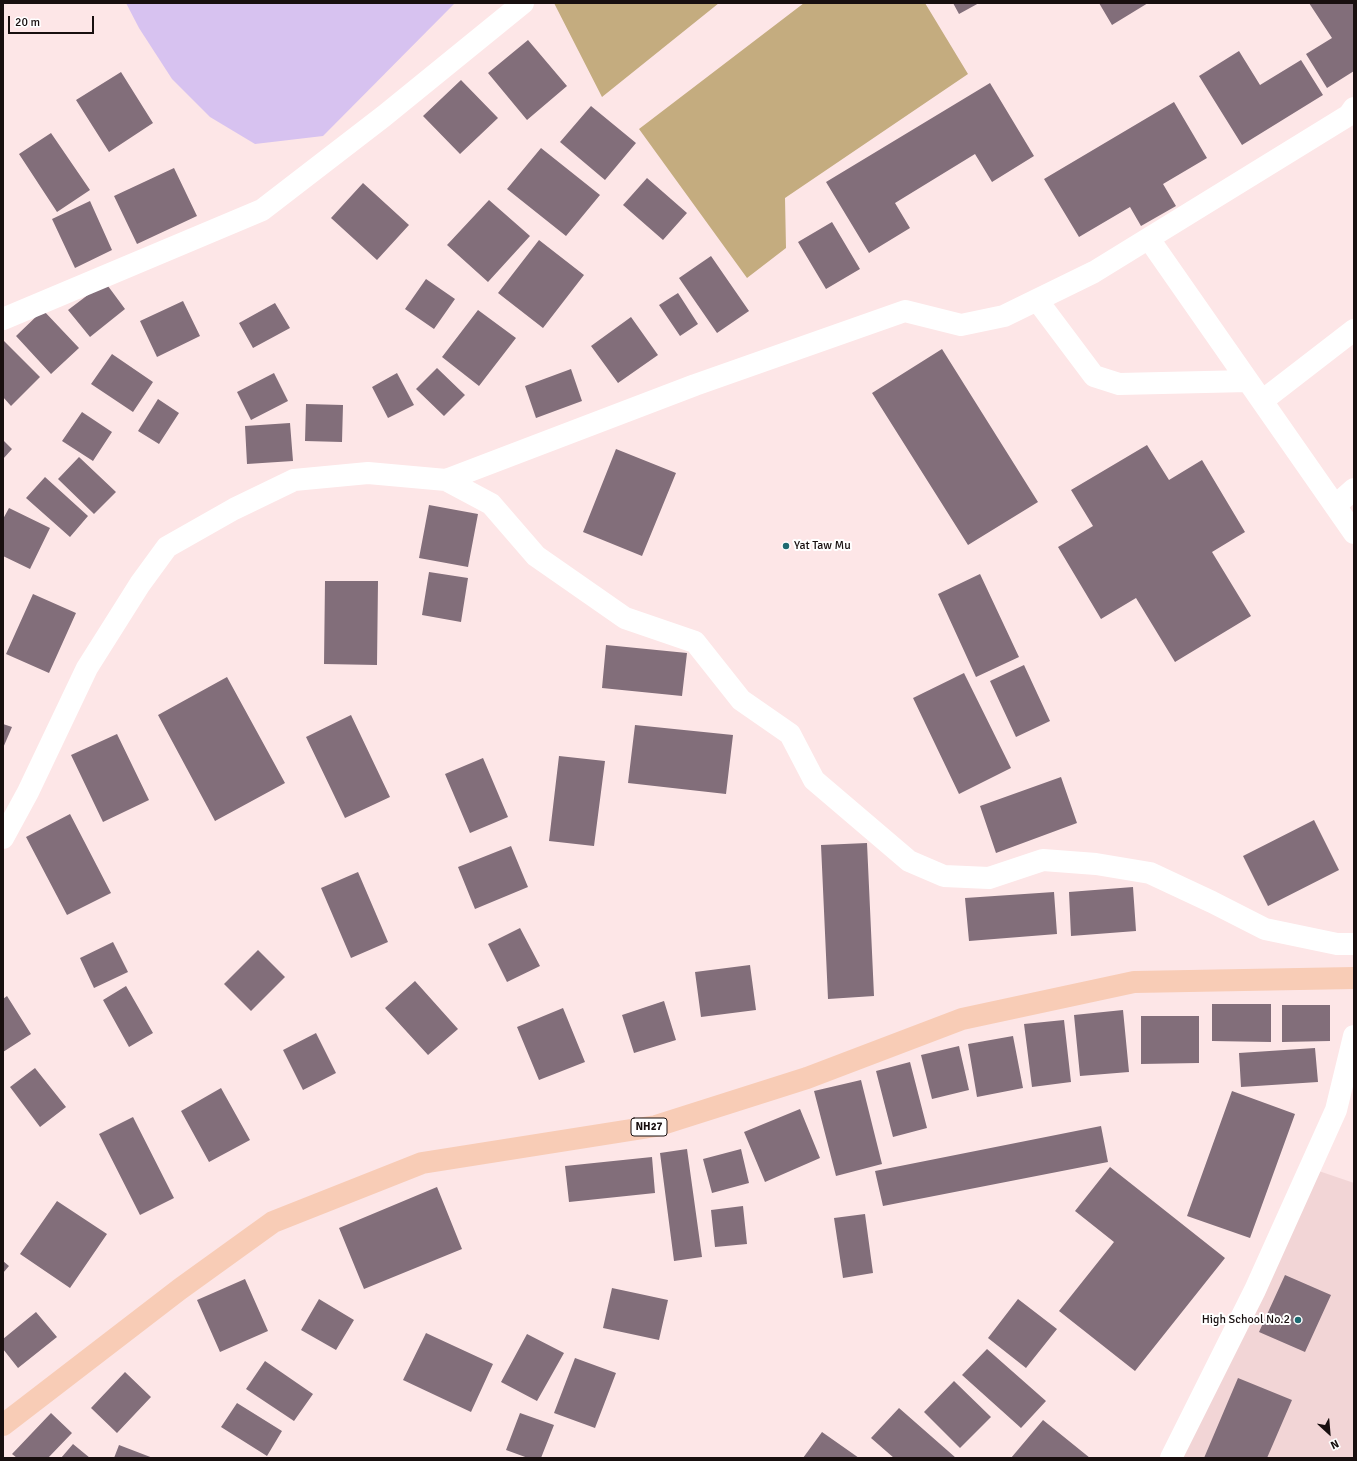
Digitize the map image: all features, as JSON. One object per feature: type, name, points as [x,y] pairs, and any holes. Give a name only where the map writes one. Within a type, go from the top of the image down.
[{"type":"highway","name":"NH27","points":[[3,1426],[180,1289],[273,1222],[422,1163],[656,1126],[807,1078],[962,1019],[1134,982],[1354,978]]},
{"type":"street","points":[[3,319],[262,210],[384,116],[523,3]]},
{"type":"street","points":[[446,480],[695,385],[905,311],[961,325],[1004,316],[1094,272],[1352,115]]},
{"type":"street","points":[[1149,239],[1354,533]]},
{"type":"street","points":[[1037,300],[1094,376],[1119,384],[1248,381]]},
{"type":"street","points":[[1262,401],[1354,330]]},
{"type":"street","points":[[3,838],[28,792],[87,668],[140,584],[167,547],[234,509],[294,480],[368,473],[446,480],[491,504],[536,556],[625,618],[695,642],[741,700],[790,734],[814,780],[909,861],[944,876],[989,878],[1043,860],[1096,864],[1150,874],[1212,902],[1265,929],[1337,944],[1354,944]]},
{"type":"street","points":[[1335,506],[1354,489]]},
{"type":"street","points":[[1171,1458],[1255,1290],[1336,1110],[1354,1036]]},
{"type":"shaded area","points":[[126,3],[455,3],[323,136],[255,144],[210,117],[172,79],[139,28]]},
{"type":"shaded area","points":[[554,3],[719,3],[602,97]]},
{"type":"shaded area","points":[[804,3],[925,3],[968,74],[785,198],[786,248],[747,278],[639,129]]},
{"type":"shaded area","name":"High School No.2","points":[[1310,1168],[1354,1183],[1354,1458],[1181,1458]]},
{"type":"building","points":[[953,3],[979,3],[959,14]]},
{"type":"building","points":[[1099,3],[1148,3],[1112,25]]},
{"type":"building","points":[[1309,3],[1354,3],[1354,71],[1327,88],[1306,54],[1332,38]]},
{"type":"building","points":[[528,40],[567,86],[527,120],[488,73]]},
{"type":"building","points":[[1239,51],[1260,85],[1301,60],[1323,95],[1242,145],[1199,76]]},
{"type":"building","points":[[121,72],[153,123],[109,152],[76,100]]},
{"type":"building","points":[[461,80],[498,118],[460,154],[423,116]]},
{"type":"building","points":[[990,83],[1034,156],[992,182],[975,154],[895,203],[910,228],[869,253],[826,182]]},
{"type":"building","points":[[1174,102],[1207,158],[1163,184],[1176,206],[1141,226],[1130,207],[1079,237],[1044,179]]},
{"type":"building","points":[[591,106],[636,143],[605,180],[560,142]]},
{"type":"building","points":[[51,133],[90,190],[57,212],[19,154]]},
{"type":"building","points":[[541,148],[600,195],[566,236],[507,189]]},
{"type":"building","points":[[174,168],[197,216],[137,244],[114,196]]},
{"type":"building","points":[[647,178],[687,213],[663,240],[623,205]]},
{"type":"building","points":[[363,183],[409,225],[377,260],[331,218]]},
{"type":"building","points":[[489,200],[530,236],[488,282],[447,245]]},
{"type":"building","points":[[90,201],[112,250],[75,268],[52,219]]},
{"type":"building","points":[[832,222],[860,269],[826,289],[798,242]]},
{"type":"building","points":[[539,240],[584,275],[543,328],[498,293]]},
{"type":"building","points":[[711,256],[749,311],[717,333],[679,278]]},
{"type":"building","points":[[426,279],[455,299],[434,329],[405,309]]},
{"type":"building","points":[[105,282],[125,309],[90,337],[68,310]]},
{"type":"building","points":[[678,293],[698,324],[680,336],[659,305]]},
{"type":"building","points":[[183,301],[200,336],[157,357],[140,321]]},
{"type":"building","points":[[275,303],[290,328],[253,348],[239,323]]},
{"type":"building","points":[[43,310],[79,348],[51,374],[16,336]]},
{"type":"building","points":[[478,310],[516,338],[479,386],[442,357]]},
{"type":"building","points":[[631,317],[658,355],[618,383],[591,346]]},
{"type":"building","points":[[3,340],[40,377],[11,406],[3,397]]},
{"type":"building","points":[[942,349],[1038,502],[968,545],[872,393]]},
{"type":"building","points":[[112,354],[153,382],[133,412],[91,384]]},
{"type":"building","points":[[437,368],[465,395],[444,416],[416,389]]},
{"type":"building","points":[[571,369],[582,401],[536,418],[525,386]]},
{"type":"building","points":[[274,373],[288,401],[251,420],[237,392]]},
{"type":"building","points":[[397,373],[414,405],[388,418],[372,387]]},
{"type":"building","points":[[158,399],[179,413],[159,444],[138,431]]},
{"type":"building","points":[[306,404],[343,405],[342,442],[305,441]]},
{"type":"building","points":[[82,412],[112,432],[93,461],[62,441]]},
{"type":"building","points":[[290,423],[293,461],[247,464],[245,426]]},
{"type":"building","points":[[3,440],[12,449],[3,459]]},
{"type":"building","points":[[1147,445],[1169,480],[1202,460],[1245,532],[1212,552],[1251,616],[1175,662],[1136,598],[1101,619],[1058,547],[1093,526],[1071,490]]},
{"type":"building","points":[[616,449],[676,473],[642,556],[583,532]]},
{"type":"building","points":[[79,457],[116,492],[94,514],[58,479]]},
{"type":"building","points":[[45,477],[88,516],[70,537],[26,498]]},
{"type":"building","points":[[429,505],[478,514],[468,567],[419,558]]},
{"type":"building","points":[[9,508],[50,528],[30,569],[3,556],[3,519]]},
{"type":"building","points":[[429,572],[468,578],[461,622],[422,615]]},
{"type":"building","points":[[980,574],[1019,657],[976,677],[938,594]]},
{"type":"building","points":[[325,581],[378,581],[377,665],[324,664]]},
{"type":"building","points":[[33,594],[76,613],[49,673],[6,654]]},
{"type":"building","points":[[606,645],[687,653],[682,696],[602,688]]},
{"type":"building","points":[[1024,665],[1050,721],[1016,737],[990,681]]},
{"type":"building","points":[[964,673],[1011,768],[959,794],[913,698]]},
{"type":"building","points":[[227,677],[285,783],[215,821],[158,715]]},
{"type":"building","points":[[351,715],[390,797],[345,818],[306,737]]},
{"type":"building","points":[[3,724],[12,727],[3,748]]},
{"type":"building","points":[[635,725],[733,735],[726,794],[628,783]]},
{"type":"building","points":[[117,734],[149,800],[103,822],[71,755]]},
{"type":"building","points":[[559,756],[605,761],[594,846],[549,841]]},
{"type":"building","points":[[483,758],[508,817],[470,833],[445,774]]},
{"type":"building","points":[[1061,777],[1077,823],[996,853],[980,806]]},
{"type":"building","points":[[70,814],[111,893],[67,915],[26,837]]},
{"type":"building","points":[[1314,820],[1339,870],[1268,906],[1243,856]]},
{"type":"building","points":[[867,843],[874,996],[828,999],[821,845]]},
{"type":"building","points":[[511,846],[528,887],[475,909],[458,867]]},
{"type":"building","points":[[358,872],[388,942],[351,958],[321,888]]},
{"type":"building","points":[[1133,887],[1136,931],[1071,936],[1069,892]]},
{"type":"building","points":[[1054,892],[1057,934],[969,941],[965,898]]},
{"type":"building","points":[[520,928],[540,966],[507,982],[488,944]]},
{"type":"building","points":[[113,942],[128,972],[94,988],[80,958]]},
{"type":"building","points":[[258,950],[285,977],[251,1011],[224,984]]},
{"type":"building","points":[[750,965],[756,1010],[701,1017],[695,972]]},
{"type":"building","points":[[415,981],[458,1029],[428,1055],[385,1008]]},
{"type":"building","points":[[126,986],[153,1033],[129,1047],[103,1000]]},
{"type":"building","points":[[7,996],[31,1034],[3,1052],[3,999]]},
{"type":"building","points":[[664,1001],[676,1040],[634,1053],[622,1015]]},
{"type":"building","points":[[1212,1004],[1271,1004],[1271,1042],[1212,1041]]},
{"type":"building","points":[[1282,1005],[1330,1005],[1330,1041],[1282,1042]]},
{"type":"building","points":[[563,1008],[585,1062],[539,1080],[517,1027]]},
{"type":"building","points":[[1123,1010],[1129,1072],[1080,1076],[1074,1015]]},
{"type":"building","points":[[1141,1016],[1199,1016],[1199,1063],[1141,1064]]},
{"type":"building","points":[[1064,1020],[1071,1082],[1032,1087],[1024,1024]]},
{"type":"building","points":[[316,1033],[336,1073],[303,1090],[283,1050]]},
{"type":"building","points":[[1013,1036],[1023,1088],[977,1097],[968,1044]]},
{"type":"building","points":[[959,1046],[969,1090],[932,1099],[921,1055]]},
{"type":"building","points":[[1315,1048],[1318,1082],[1241,1087],[1239,1053]]},
{"type":"building","points":[[910,1062],[927,1128],[893,1137],[876,1071]]},
{"type":"building","points":[[35,1068],[66,1107],[40,1127],[10,1087]]},
{"type":"building","points":[[861,1080],[882,1164],[836,1176],[814,1091]]},
{"type":"building","points":[[221,1088],[250,1140],[209,1162],[181,1111]]},
{"type":"building","points":[[1232,1091],[1295,1114],[1250,1238],[1187,1216]]},
{"type":"building","points":[[800,1109],[820,1158],[765,1182],[744,1132]]},
{"type":"building","points":[[133,1117],[174,1198],[140,1215],[99,1134]]},
{"type":"building","points":[[1101,1126],[1108,1162],[883,1206],[875,1171]]},
{"type":"building","points":[[687,1149],[702,1257],[674,1261],[660,1153]]},
{"type":"building","points":[[741,1149],[749,1183],[712,1193],[703,1159]]},
{"type":"building","points":[[652,1157],[655,1193],[569,1202],[565,1166]]},
{"type":"building","points":[[1110,1167],[1225,1258],[1135,1371],[1059,1311],[1114,1242],[1075,1211]]},
{"type":"building","points":[[437,1187],[462,1249],[364,1289],[339,1228]]},
{"type":"building","points":[[57,1201],[107,1234],[70,1288],[20,1254]]},
{"type":"building","points":[[743,1206],[747,1244],[715,1247],[711,1210]]},
{"type":"building","points":[[865,1214],[873,1273],[843,1278],[834,1218]]},
{"type":"building","points":[[3,1261],[9,1266],[3,1273]]},
{"type":"building","points":[[1285,1275],[1331,1295],[1305,1352],[1259,1332]]},
{"type":"building","points":[[245,1279],[268,1331],[220,1352],[197,1300]]},
{"type":"building","points":[[612,1288],[668,1300],[659,1340],[603,1328]]},
{"type":"building","points":[[319,1299],[354,1320],[336,1350],[301,1330]]},
{"type":"building","points":[[1018,1299],[1057,1329],[1026,1368],[988,1338]]},
{"type":"building","points":[[36,1312],[57,1337],[18,1368],[3,1349],[3,1339]]},
{"type":"building","points":[[426,1333],[493,1364],[471,1412],[403,1380]]},
{"type":"building","points":[[527,1334],[564,1353],[537,1401],[501,1382]]},
{"type":"building","points":[[987,1349],[1046,1401],[1021,1428],[962,1375]]},
{"type":"building","points":[[575,1358],[616,1373],[595,1428],[554,1413]]},
{"type":"building","points":[[265,1361],[313,1394],[294,1421],[246,1389]]},
{"type":"building","points":[[125,1372],[151,1397],[117,1433],[91,1408]]},
{"type":"building","points":[[1238,1378],[1292,1400],[1267,1458],[1204,1458]]},
{"type":"building","points":[[954,1381],[991,1417],[960,1448],[924,1412]]},
{"type":"building","points":[[237,1403],[282,1431],[267,1456],[221,1427]]},
{"type":"building","points":[[899,1408],[956,1458],[894,1458],[871,1438]]},
{"type":"building","points":[[51,1413],[72,1433],[48,1458],[17,1458],[12,1454]]},
{"type":"building","points":[[520,1413],[554,1425],[541,1458],[528,1458],[506,1450]]},
{"type":"building","points":[[1043,1420],[1090,1458],[1011,1458]]},
{"type":"building","points":[[822,1432],[859,1458],[803,1458]]},
{"type":"building","points":[[73,1444],[90,1458],[61,1458]]},
{"type":"building","points":[[119,1445],[153,1458],[114,1458]]},
{"type":"place","name":"Yat Taw Mu","points":[[786,546]]},
{"type":"place","name":"High School No.2","points":[[1298,1320]]}]
